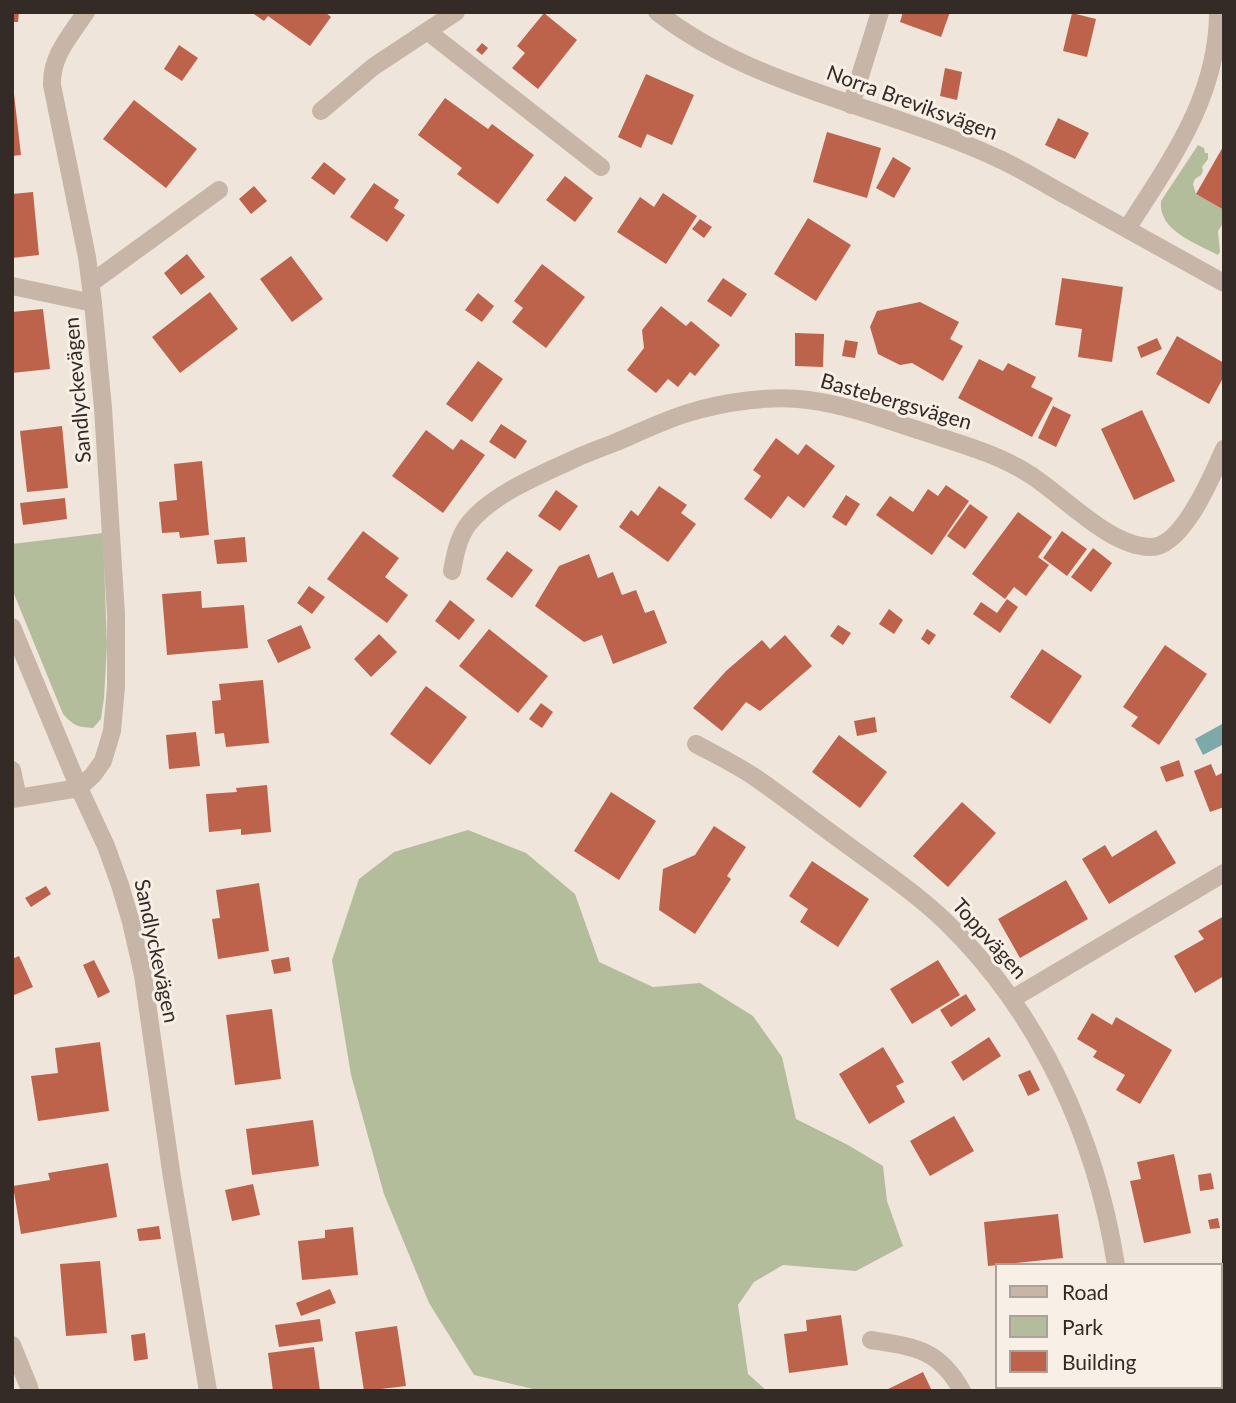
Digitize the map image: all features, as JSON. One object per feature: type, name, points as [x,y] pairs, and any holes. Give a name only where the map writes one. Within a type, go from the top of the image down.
[{"type":"street","name":"Sandlyckevägen","points":[[86,12],[56,57],[52,85],[91,283],[103,398],[116,614],[116,687],[112,731],[103,761],[79,788],[106,846],[120,885],[143,975],[172,1178],[208,1391]]},
{"type":"street","points":[[321,111],[373,67],[456,12]]},
{"type":"street","name":"Norra Breviksvägen","points":[[657,12],[698,39],[780,79],[939,134],[998,158],[1224,283]]},
{"type":"street","points":[[851,105],[880,12]]},
{"type":"street","points":[[1127,229],[1195,117],[1212,66],[1218,12]]},
{"type":"street","points":[[426,32],[601,167]]},
{"type":"street","points":[[91,283],[219,190]]},
{"type":"street","points":[[12,286],[93,303]]},
{"type":"street","name":"Bastebergsvägen","points":[[452,570],[456,547],[467,526],[490,503],[530,479],[577,458],[656,425],[715,406],[780,398],[805,399],[867,413],[982,451],[1007,462],[1029,474],[1105,531],[1149,547],[1168,540],[1187,521],[1203,496],[1224,449]]},
{"type":"street","points":[[12,627],[79,788],[15,799],[12,770]]},
{"type":"street","name":"Toppvägen","points":[[696,744],[754,777],[914,894],[946,922],[975,953],[1012,999],[1038,1040],[1080,1128],[1102,1195],[1116,1263]]},
{"type":"street","points":[[1012,999],[1224,873]]},
{"type":"street","points":[[871,1340],[922,1351],[937,1359],[949,1369],[962,1391]]},
{"type":"street","points":[[12,1345],[30,1391]]},
{"type":"green space","points":[[1198,145],[1208,153],[1208,159],[1202,167],[1201,175],[1193,184],[1196,194],[1224,210],[1224,222],[1218,231],[1218,255],[1180,235],[1166,220],[1162,211],[1161,201]]},
{"type":"green space","points":[[103,533],[107,646],[101,719],[93,728],[76,725],[63,714],[12,589],[12,544]]},
{"type":"green space","points":[[468,830],[526,853],[575,894],[599,962],[653,987],[700,983],[753,1016],[782,1057],[796,1119],[883,1166],[887,1201],[903,1246],[856,1271],[783,1265],[754,1282],[738,1305],[748,1374],[767,1391],[567,1391],[533,1389],[474,1375],[429,1303],[384,1194],[351,1075],[332,960],[359,879],[394,852]]},
{"type":"water","points":[[1224,723],[1224,744],[1203,755],[1195,739]]},
{"type":"building","points":[[12,12],[19,12],[18,22],[12,22]]},
{"type":"building","points":[[251,12],[325,12],[331,17],[310,46],[268,16],[264,21]]},
{"type":"building","points":[[903,12],[950,12],[941,37],[900,22]]},
{"type":"building","points":[[544,13],[577,40],[538,89],[512,68],[525,53],[517,46]]},
{"type":"building","points":[[1072,13],[1096,19],[1087,57],[1063,51]]},
{"type":"building","points":[[482,43],[488,48],[482,55],[476,50]]},
{"type":"building","points":[[179,45],[198,58],[182,81],[164,69]]},
{"type":"building","points":[[945,68],[962,72],[957,100],[940,96]]},
{"type":"building","points":[[646,74],[694,95],[672,145],[647,134],[641,148],[618,137]]},
{"type":"building","points":[[12,94],[21,155],[12,156]]},
{"type":"building","points":[[445,98],[488,129],[492,124],[534,155],[498,204],[457,174],[462,168],[418,135]]},
{"type":"building","points":[[134,100],[197,149],[166,188],[103,139]]},
{"type":"building","points":[[1058,118],[1089,133],[1075,159],[1045,145]]},
{"type":"building","points":[[827,132],[881,148],[867,198],[813,182]]},
{"type":"building","points":[[1224,145],[1224,210],[1196,194]]},
{"type":"building","points":[[893,157],[911,168],[894,198],[876,188]]},
{"type":"building","points":[[324,162],[346,179],[334,195],[311,178]]},
{"type":"building","points":[[565,176],[593,198],[575,222],[546,200]]},
{"type":"building","points":[[374,183],[399,200],[394,208],[405,215],[387,242],[350,217]]},
{"type":"building","points":[[254,186],[267,201],[251,214],[239,199]]},
{"type":"building","points":[[33,192],[39,255],[12,258],[12,194]]},
{"type":"building","points":[[663,193],[697,216],[666,264],[617,232],[640,197],[654,207]]},
{"type":"building","points":[[808,218],[851,245],[816,301],[774,274]]},
{"type":"building","points":[[700,219],[712,227],[704,238],[692,229]]},
{"type":"building","points":[[187,254],[205,277],[181,295],[164,273]]},
{"type":"building","points":[[291,256],[323,299],[292,322],[260,279]]},
{"type":"building","points":[[542,264],[585,297],[546,348],[512,322],[523,308],[514,301]]},
{"type":"building","points":[[723,278],[747,294],[731,317],[707,301]]},
{"type":"building","points":[[1062,278],[1123,287],[1112,362],[1078,357],[1082,329],[1055,325]]},
{"type":"building","points":[[210,292],[238,329],[180,373],[152,337]]},
{"type":"building","points":[[478,293],[494,306],[482,322],[465,310]]},
{"type":"building","points":[[920,302],[959,322],[950,339],[963,346],[943,381],[912,363],[900,365],[878,354],[870,327],[877,311]]},
{"type":"building","points":[[661,306],[686,326],[691,321],[720,345],[695,376],[690,372],[678,387],[668,379],[656,393],[627,370],[644,348],[642,330]]},
{"type":"building","points":[[43,309],[50,369],[12,373],[12,312]]},
{"type":"building","points":[[795,333],[824,334],[823,367],[795,366]]},
{"type":"building","points":[[1177,336],[1224,363],[1224,376],[1209,404],[1156,374]]},
{"type":"building","points":[[1157,338],[1162,349],[1141,358],[1137,347]]},
{"type":"building","points":[[845,340],[858,342],[855,358],[842,356]]},
{"type":"building","points":[[979,359],[1003,371],[1008,363],[1036,377],[1031,387],[1053,398],[1032,437],[958,398]]},
{"type":"building","points":[[478,361],[503,379],[472,422],[446,404]]},
{"type":"building","points":[[1053,406],[1071,415],[1056,447],[1038,438]]},
{"type":"building","points":[[1142,410],[1175,481],[1134,500],[1101,429]]},
{"type":"building","points":[[501,424],[527,441],[515,459],[489,442]]},
{"type":"building","points":[[62,426],[68,488],[27,492],[20,431]]},
{"type":"building","points":[[426,430],[453,450],[461,439],[485,455],[443,513],[392,476]]},
{"type":"building","points":[[776,438],[798,455],[806,444],[835,466],[804,508],[788,496],[771,519],[744,499],[761,476],[753,470]]},
{"type":"building","points":[[202,461],[209,535],[180,538],[179,532],[162,533],[159,502],[177,500],[174,464]]},
{"type":"building","points":[[946,485],[969,501],[932,555],[876,515],[890,496],[913,512],[928,489],[938,496]]},
{"type":"building","points":[[659,486],[687,505],[681,513],[696,524],[668,562],[619,527],[631,510],[638,516]]},
{"type":"building","points":[[556,490],[578,506],[560,531],[538,516]]},
{"type":"building","points":[[846,495],[860,504],[846,526],[832,517]]},
{"type":"building","points":[[65,498],[67,519],[23,525],[20,503]]},
{"type":"building","points":[[970,504],[988,517],[965,549],[947,536]]},
{"type":"building","points":[[1018,512],[1052,537],[1038,557],[1049,565],[1026,596],[1014,587],[1005,599],[972,574]]},
{"type":"building","points":[[363,531],[399,558],[385,577],[408,595],[387,623],[327,579]]},
{"type":"building","points":[[1062,531],[1087,549],[1067,576],[1043,558]]},
{"type":"building","points":[[245,537],[247,562],[217,564],[214,540]]},
{"type":"building","points":[[1093,548],[1112,563],[1091,592],[1071,577]]},
{"type":"building","points":[[507,551],[533,570],[512,598],[486,579]]},
{"type":"building","points":[[589,554],[598,578],[613,572],[622,595],[636,590],[645,613],[654,610],[667,643],[613,664],[602,635],[584,642],[535,606],[559,566]]},
{"type":"building","points":[[309,586],[325,597],[312,614],[297,603]]},
{"type":"building","points":[[201,591],[202,608],[244,605],[248,648],[167,655],[162,594]]},
{"type":"building","points":[[1007,599],[1018,607],[1000,633],[973,614],[981,602],[997,613]]},
{"type":"building","points":[[450,600],[475,620],[459,640],[435,621]]},
{"type":"building","points":[[889,609],[903,620],[894,634],[879,624]]},
{"type":"building","points":[[301,625],[311,648],[278,663],[267,640]]},
{"type":"building","points":[[838,625],[851,633],[843,645],[830,636]]},
{"type":"building","points":[[489,629],[548,676],[518,713],[459,666]]},
{"type":"building","points":[[927,629],[936,635],[929,645],[921,639]]},
{"type":"building","points":[[379,634],[397,652],[371,677],[354,659]]},
{"type":"building","points":[[785,635],[812,666],[760,711],[746,702],[722,731],[693,708],[726,671],[762,640],[770,649]]},
{"type":"building","points":[[1165,645],[1207,674],[1159,745],[1131,726],[1138,717],[1123,707]]},
{"type":"building","points":[[1042,649],[1082,676],[1050,724],[1010,697]]},
{"type":"building","points":[[263,680],[269,743],[226,747],[224,733],[215,734],[212,701],[221,700],[219,684]]},
{"type":"building","points":[[426,686],[467,717],[430,765],[390,734]]},
{"type":"building","points":[[541,703],[553,712],[542,728],[529,719]]},
{"type":"building","points":[[875,717],[877,732],[857,736],[854,721]]},
{"type":"building","points":[[196,732],[200,766],[169,769],[166,735]]},
{"type":"building","points":[[839,735],[887,772],[860,808],[812,772]]},
{"type":"building","points":[[1179,760],[1184,776],[1166,782],[1160,767]]},
{"type":"building","points":[[1211,764],[1216,776],[1224,772],[1224,807],[1210,812],[1194,771]]},
{"type":"building","points":[[267,785],[271,832],[241,835],[241,829],[209,832],[206,794],[237,792],[236,788]]},
{"type":"building","points":[[611,792],[656,821],[619,880],[574,851]]},
{"type":"building","points":[[962,802],[996,833],[948,887],[913,856]]},
{"type":"building","points":[[714,826],[746,847],[727,876],[731,879],[695,934],[659,910],[663,869],[695,855]]},
{"type":"building","points":[[1156,830],[1176,863],[1109,904],[1082,859],[1105,845],[1112,857]]},
{"type":"building","points":[[812,861],[869,899],[838,947],[800,922],[808,909],[789,896]]},
{"type":"building","points":[[1066,880],[1088,919],[1020,958],[998,919]]},
{"type":"building","points":[[259,883],[269,951],[218,959],[212,919],[220,918],[216,890]]},
{"type":"building","points":[[46,886],[51,894],[31,907],[25,898]]},
{"type":"building","points":[[1224,916],[1224,976],[1195,993],[1174,956],[1204,939],[1198,931]]},
{"type":"building","points":[[19,956],[33,987],[12,996],[12,959]]},
{"type":"building","points":[[289,957],[291,971],[274,974],[271,960]]},
{"type":"building","points":[[94,960],[110,992],[98,998],[83,965]]},
{"type":"building","points":[[938,960],[960,995],[912,1024],[890,989]]},
{"type":"building","points":[[966,994],[976,1010],[951,1027],[940,1010]]},
{"type":"building","points":[[272,1009],[281,1079],[235,1085],[226,1015]]},
{"type":"building","points":[[1092,1013],[1112,1025],[1116,1017],[1172,1050],[1140,1104],[1116,1090],[1125,1075],[1093,1057],[1097,1051],[1077,1039]]},
{"type":"building","points":[[989,1037],[1001,1056],[963,1081],[951,1062]]},
{"type":"building","points":[[100,1042],[109,1111],[38,1121],[31,1076],[58,1073],[55,1048]]},
{"type":"building","points":[[883,1047],[904,1082],[896,1086],[905,1102],[869,1124],[839,1074]]},
{"type":"building","points":[[1030,1070],[1040,1090],[1028,1096],[1018,1075]]},
{"type":"building","points":[[954,1116],[974,1151],[930,1176],[910,1141]]},
{"type":"building","points":[[313,1120],[319,1166],[252,1175],[246,1129]]},
{"type":"building","points":[[1174,1154],[1191,1233],[1144,1243],[1130,1181],[1141,1179],[1137,1162]]},
{"type":"building","points":[[108,1163],[117,1217],[21,1234],[13,1186],[50,1180],[48,1173]]},
{"type":"building","points":[[1211,1173],[1214,1189],[1200,1191],[1198,1175]]},
{"type":"building","points":[[253,1184],[260,1215],[232,1221],[225,1190]]},
{"type":"building","points":[[1058,1214],[1063,1258],[995,1263],[988,1266],[984,1222]]},
{"type":"building","points":[[1218,1218],[1220,1228],[1210,1229],[1208,1220]]},
{"type":"building","points":[[159,1226],[161,1239],[139,1241],[137,1229]]},
{"type":"building","points":[[353,1227],[358,1275],[302,1280],[298,1241],[325,1238],[325,1230]]},
{"type":"building","points":[[100,1261],[107,1333],[66,1336],[60,1264]]},
{"type":"building","points":[[1224,1279],[1222,1332],[1222,1280]]},
{"type":"building","points":[[330,1289],[336,1303],[301,1316],[296,1303]]},
{"type":"building","points":[[841,1315],[848,1365],[789,1373],[784,1334],[807,1331],[806,1320]]},
{"type":"building","points":[[320,1319],[323,1341],[279,1347],[275,1325]]},
{"type":"building","points":[[397,1326],[406,1386],[364,1391],[355,1332]]},
{"type":"building","points":[[145,1333],[148,1359],[134,1361],[131,1335]]},
{"type":"building","points":[[314,1347],[320,1391],[273,1391],[268,1353]]},
{"type":"building","points":[[923,1372],[932,1391],[884,1391]]}]
